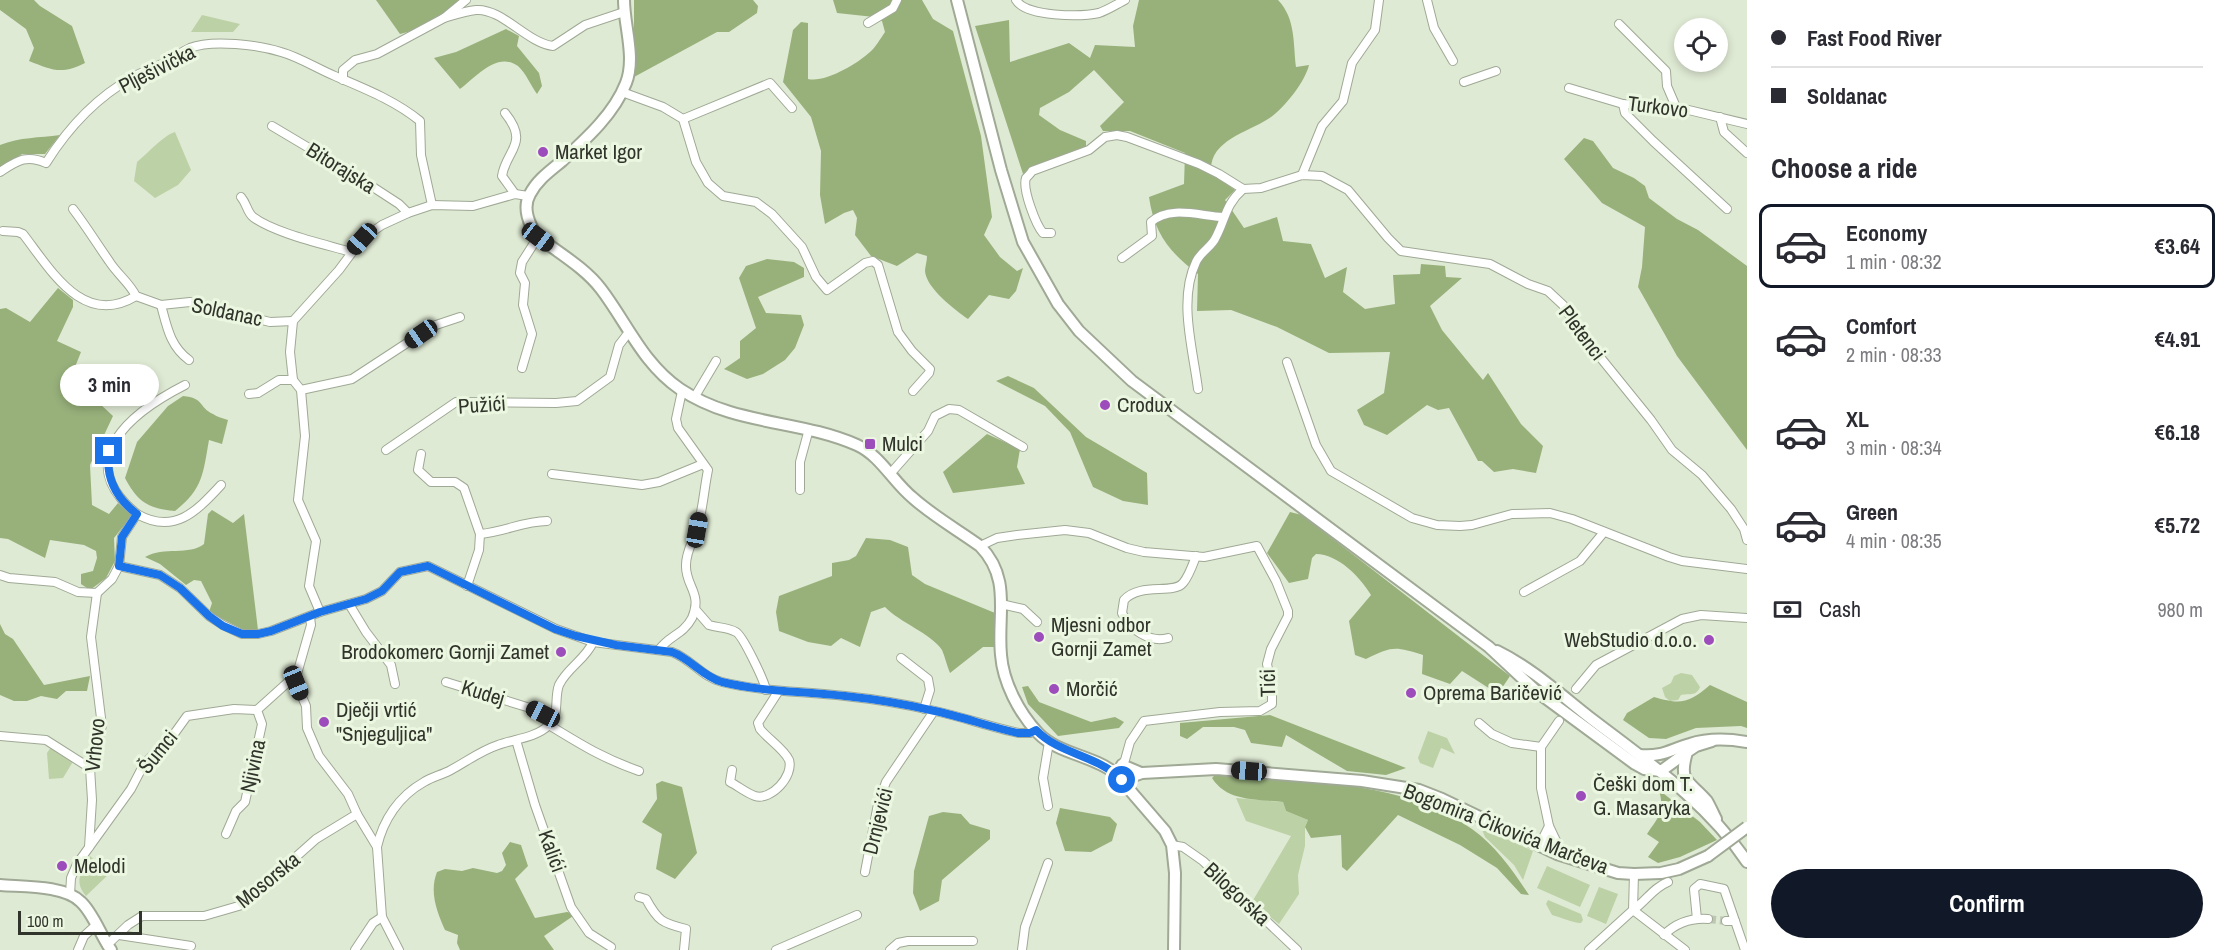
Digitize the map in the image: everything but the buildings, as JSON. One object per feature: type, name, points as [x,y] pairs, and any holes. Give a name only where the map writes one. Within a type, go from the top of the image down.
[{"type":"street","points":[[343,80],[343,70],[355,60],[377,54],[444,18],[466,0]]},
{"type":"street","points":[[624,0],[630,71],[622,92],[590,134],[538,182],[528,196],[526,214],[528,222],[538,237],[580,268],[600,287],[654,366],[682,391],[730,414],[809,429],[862,448],[878,460],[914,499],[980,546],[992,561],[998,574],[1001,604],[1001,654],[1003,668],[1014,698],[1036,730],[1049,742],[1120,772],[1165,831],[1172,845],[1175,873],[1174,950]]},
{"type":"street","points":[[868,23],[893,8],[897,0]]},
{"type":"street","points":[[957,0],[1001,170],[1023,242],[1045,284],[1079,331],[1132,381],[1489,646],[1536,691],[1618,753],[1644,769],[1661,771],[1696,746],[1712,741]]},
{"type":"street","points":[[1016,0],[1021,6],[1030,10],[1079,16],[1101,12],[1125,0]]},
{"type":"street","points":[[1302,175],[1322,126],[1343,101],[1352,63],[1375,30],[1379,0]]},
{"type":"street","points":[[1427,0],[1434,28],[1453,61]]},
{"type":"street","points":[[444,18],[478,10],[493,14],[543,44],[553,46],[585,25],[624,12]]},
{"type":"street","points":[[1619,24],[1666,71],[1667,86],[1676,107]]},
{"type":"street","name":"Plješivička","points":[[0,172],[18,161],[32,158],[46,163],[72,125],[121,84],[175,58],[190,48],[217,44],[259,47],[283,52],[396,103],[420,121],[421,155],[432,205]]},
{"type":"street","points":[[1464,82],[1496,71]]},
{"type":"street","points":[[683,119],[770,83],[792,108]]},
{"type":"street","name":"Turkovo","points":[[1569,88],[1623,104],[1676,107],[1747,124]]},
{"type":"street","points":[[622,92],[663,107],[683,119],[696,162],[708,183],[723,196],[756,202],[772,214],[802,247],[816,277],[827,290],[865,263],[873,261],[878,265],[897,332],[930,369],[913,391]]},
{"type":"street","points":[[1623,104],[1625,113],[1727,209]]},
{"type":"street","points":[[505,113],[511,120],[516,138],[512,154],[503,168],[502,176],[515,195]]},
{"type":"street","points":[[1720,117],[1724,132],[1747,153]]},
{"type":"street","name":"Bitorajska","points":[[272,126],[356,176],[399,204],[408,213]]},
{"type":"street","points":[[1051,233],[1044,233],[1039,228],[1026,188],[1026,178],[1032,171],[1089,150],[1105,137],[1117,135],[1127,137],[1199,164],[1243,189],[1232,198],[1216,237],[1197,260],[1189,280],[1187,303],[1198,389]]},
{"type":"street","name":"Pletenci","points":[[1243,189],[1261,188],[1302,175],[1322,176],[1348,190],[1401,251],[1490,264],[1528,284],[1548,291],[1563,305],[1583,336],[1651,420],[1672,450],[1702,476],[1731,509],[1744,529],[1747,540]]},
{"type":"street","points":[[320,612],[309,586],[315,541],[298,500],[305,435],[301,390],[293,380],[290,352],[293,321],[339,270],[362,239],[382,225],[432,205],[473,206],[515,195],[528,196]]},
{"type":"street","points":[[241,197],[247,204],[248,212],[255,218],[296,236],[351,252]]},
{"type":"street","points":[[1,231],[18,231],[23,234],[62,285],[80,298],[104,305],[124,302],[136,296],[73,209]]},
{"type":"street","points":[[1122,258],[1152,236],[1151,222],[1158,216],[1185,212],[1223,217]]},
{"type":"street","name":"Pužići","points":[[522,368],[532,334],[530,323],[524,313],[525,283],[520,273],[522,262],[538,237]]},
{"type":"street","name":"Soldanac","points":[[136,296],[161,305],[190,302],[270,322],[293,321]]},
{"type":"street","name":"Soldanac","points":[[161,305],[171,342],[180,354],[189,360]]},
{"type":"street","points":[[301,390],[352,380],[433,326],[460,317]]},
{"type":"street","name":"Pužići","points":[[386,450],[456,402],[556,403],[577,400],[610,377],[619,345],[629,332]]},
{"type":"street","points":[[694,398],[716,361]]},
{"type":"street","points":[[1287,362],[1316,445],[1331,471],[1412,518],[1437,525],[1460,526],[1512,514],[1550,513],[1572,519],[1682,561],[1747,569]]},
{"type":"street","points":[[249,394],[258,393],[279,380],[293,380]]},
{"type":"street","points":[[185,385],[156,402],[127,424],[109,451],[108,476],[121,500],[137,514],[159,524],[169,523],[194,511],[221,485]]},
{"type":"street","points":[[659,650],[662,644],[686,628],[695,609],[696,599],[686,568],[687,552],[697,530],[708,470],[687,442],[676,419],[682,391]]},
{"type":"street","points":[[890,474],[928,431],[935,416],[949,410],[959,410],[1023,447]]},
{"type":"street","points":[[800,490],[800,462],[809,429]]},
{"type":"street","points":[[421,454],[418,470],[423,477],[431,482],[455,482],[465,488],[480,534],[479,550],[467,586]]},
{"type":"street","points":[[552,474],[642,485],[659,482],[703,464]]},
{"type":"street","points":[[0,575],[9,578],[55,582],[78,592],[97,593],[112,579],[119,566],[122,537],[137,514]]},
{"type":"street","points":[[480,534],[499,532],[533,521],[547,521]]},
{"type":"street","name":"Tići","points":[[980,546],[988,541],[1017,535],[1065,530],[1089,533],[1144,552],[1203,557],[1257,546],[1273,575],[1288,616],[1266,664],[1272,688],[1272,704],[1260,711],[1212,713],[1144,721],[1130,742],[1120,772]]},
{"type":"street","points":[[1524,592],[1580,561],[1604,532]]},
{"type":"street","points":[[1168,638],[1156,640],[1130,626],[1122,613],[1124,600],[1135,591],[1178,587],[1184,582],[1196,556]]},
{"type":"street","points":[[119,566],[160,575],[180,588],[209,616],[223,626],[242,634],[271,631],[320,612],[366,599],[382,591],[400,572],[428,566],[555,629],[593,642],[659,650],[682,656],[700,672],[720,681],[778,692],[844,696],[924,709],[1018,733],[1030,733],[1036,730]]},
{"type":"street","name":"Vrhovo","points":[[70,894],[71,878],[77,864],[89,847],[92,800],[90,768],[102,726],[91,637],[97,593]]},
{"type":"street","points":[[349,604],[366,632],[391,664],[395,684]]},
{"type":"street","points":[[1001,604],[1023,609],[1037,622]]},
{"type":"street","points":[[695,609],[709,626],[730,629],[743,638],[766,690]]},
{"type":"street","points":[[1576,689],[1596,665],[1685,618],[1701,615],[1747,618]]},
{"type":"street","points":[[310,617],[296,683],[306,706],[307,728],[319,756],[348,794],[377,847]]},
{"type":"street","points":[[399,950],[382,917],[377,847],[387,819],[407,793],[424,781],[450,770],[482,751],[533,734],[551,722],[560,685],[588,652],[593,642]]},
{"type":"street","points":[[1489,646],[1508,656],[1543,681],[1661,771],[1720,827],[1747,862]]},
{"type":"street","points":[[901,658],[928,679],[930,690],[924,709]]},
{"type":"street","name":"Njivina","points":[[226,834],[236,811],[245,802],[262,724],[258,710],[297,674]]},
{"type":"street","name":"Kudej","points":[[446,682],[530,708],[593,753],[639,771]]},
{"type":"street","points":[[732,770],[730,782],[754,796],[772,793],[786,778],[790,768],[788,759],[760,729],[758,723],[778,692]]},
{"type":"street","name":"Šumci","points":[[89,847],[131,789],[144,764],[174,734],[187,716],[234,709],[258,710]]},
{"type":"street","name":"Drnjevići","points":[[865,872],[878,804],[886,782],[934,711]]},
{"type":"street","points":[[1557,854],[1558,845],[1549,826],[1541,788],[1540,766],[1541,747],[1559,721]]},
{"type":"street","points":[[1479,723],[1492,734],[1512,743],[1541,747]]},
{"type":"street","points":[[0,736],[46,740],[90,768]]},
{"type":"street","name":"Kalići","points":[[516,740],[571,907],[590,933],[611,947]]},
{"type":"street","points":[[1638,754],[1666,754],[1690,744],[1712,741],[1747,742]]},
{"type":"street","points":[[1048,806],[1043,778],[1049,742]]},
{"type":"street","points":[[1687,752],[1682,768],[1684,778],[1707,802],[1720,827]]},
{"type":"street","points":[[1661,771],[1666,754]]},
{"type":"street","name":"Bogomira Ćikovića Marčeva","points":[[1120,772],[1228,770],[1335,778],[1419,790],[1557,854],[1618,873],[1661,873],[1679,868],[1708,856],[1747,827]]},
{"type":"street","name":"Mosorska","points":[[109,948],[129,925],[142,916],[204,916],[235,909],[316,839],[357,814]]},
{"type":"street","points":[[1539,846],[1549,826]]},
{"type":"street","name":"Bilogorska","points":[[1172,845],[1183,847],[1203,861],[1297,950]]},
{"type":"street","points":[[1022,950],[1025,927],[1048,863]]},
{"type":"street","points":[[1633,910],[1634,874]]},
{"type":"street","points":[[1589,950],[1633,910],[1644,903],[1657,888],[1668,882]]},
{"type":"street","points":[[1697,920],[1694,889],[1700,884],[1724,888],[1731,921],[1745,950]]},
{"type":"street","points":[[0,885],[55,890],[70,894],[81,901],[109,948]]},
{"type":"street","points":[[639,897],[646,899],[655,916],[665,924],[686,929],[684,950]]},
{"type":"street","points":[[1633,910],[1685,950]]},
{"type":"street","points":[[776,950],[857,915]]},
{"type":"street","points":[[355,950],[373,923],[382,917]]},
{"type":"street","points":[[1664,935],[1675,925],[1708,919]]},
{"type":"street","points":[[78,950],[84,936],[95,926]]},
{"type":"street","points":[[119,935],[191,946]]},
{"type":"street","points":[[890,950],[898,943],[908,941],[973,941]]},
{"type":"green space","points":[[0,0],[34,0],[72,26],[85,63],[69,69],[57,70],[29,61],[34,48],[26,29],[0,10]]},
{"type":"green space","points":[[376,0],[467,0],[423,28],[400,34]]},
{"type":"green space","points":[[634,0],[753,0],[758,6],[757,13],[729,32],[717,32],[634,77]]},
{"type":"green space","points":[[833,0],[922,0],[933,19],[953,31],[981,136],[992,217],[984,235],[1000,257],[1017,271],[1023,268],[1016,291],[1009,299],[989,295],[968,319],[942,298],[930,284],[925,271],[927,256],[917,253],[897,266],[871,256],[855,235],[857,218],[853,210],[825,224],[820,195],[821,151],[811,117],[783,82],[793,30],[801,22],[808,23],[808,79],[832,75],[857,62],[872,50],[885,32],[882,21],[874,17],[837,13]]},
{"type":"green space","points":[[1139,0],[1278,0],[1284,7],[1291,23],[1296,67],[1309,65],[1307,72],[1293,95],[1280,109],[1268,119],[1230,139],[1216,153],[1212,161],[1211,172],[1235,190],[1225,200],[1244,228],[1277,217],[1283,241],[1311,244],[1325,278],[1347,267],[1343,292],[1365,309],[1395,304],[1393,275],[1420,274],[1421,264],[1445,266],[1446,277],[1462,278],[1430,306],[1442,330],[1483,380],[1488,373],[1521,424],[1543,446],[1536,473],[1513,469],[1494,472],[1482,461],[1478,461],[1449,408],[1438,410],[1427,405],[1387,435],[1364,425],[1357,410],[1384,393],[1390,352],[1329,353],[1277,327],[1231,310],[1197,311],[1198,274],[1164,241],[1151,210],[1149,197],[1184,184],[1185,153],[1130,131],[1103,131],[1100,126],[1124,102],[1094,70],[1069,92],[1040,108],[1039,115],[1060,130],[1086,141],[1086,147],[1023,174],[975,26],[1009,20],[1010,62],[1069,43],[1090,58],[1095,45],[1135,47],[1133,26]]},
{"type":"green space","points":[[202,15],[240,24],[233,32],[191,32]]},
{"type":"green space","points":[[506,29],[519,36],[517,46],[539,73],[542,86],[537,94],[521,69],[510,62],[487,67],[460,89],[434,58],[456,52]]},
{"type":"green space","points":[[175,132],[191,170],[178,185],[155,198],[134,181],[137,162],[161,140]]},
{"type":"green space","points":[[60,135],[45,154],[22,154],[0,169],[0,145],[22,139]]},
{"type":"green space","points":[[1584,138],[1593,141],[1613,168],[1645,186],[1649,198],[1747,266],[1747,450],[1677,356],[1638,287],[1645,227],[1602,203],[1564,159]]},
{"type":"green space","points":[[767,259],[794,262],[804,268],[804,277],[758,297],[766,313],[801,315],[804,325],[795,348],[785,360],[763,374],[747,379],[724,369],[740,358],[740,341],[756,328],[739,278],[746,266]]},
{"type":"green space","points":[[58,288],[73,300],[73,307],[57,341],[81,352],[71,377],[113,416],[90,465],[92,505],[109,514],[118,503],[132,515],[114,538],[115,561],[106,578],[90,590],[81,584],[81,574],[93,571],[97,558],[96,551],[84,545],[50,540],[45,558],[8,539],[0,538],[0,309],[6,308],[30,322]]},
{"type":"green space","points":[[1008,376],[1034,388],[1086,437],[1147,473],[1148,505],[1123,501],[1093,487],[1070,432],[1045,406],[996,381]]},
{"type":"green space","points":[[183,396],[195,399],[208,411],[228,420],[222,444],[209,440],[200,480],[191,495],[175,511],[150,506],[134,493],[125,478],[137,442],[168,406]]},
{"type":"green space","points":[[987,434],[1020,449],[1017,467],[1025,484],[953,493],[943,472]]},
{"type":"green space","points":[[212,510],[233,523],[244,514],[258,630],[244,630],[209,612],[212,603],[201,581],[194,580],[186,585],[160,564],[145,557],[160,552],[191,550],[204,544],[208,514]]},
{"type":"green space","points":[[1290,512],[1302,515],[1510,676],[1498,694],[1462,671],[1450,684],[1422,674],[1423,655],[1414,652],[1394,649],[1366,659],[1355,655],[1349,621],[1371,595],[1348,568],[1324,555],[1316,554],[1312,558],[1308,579],[1289,583],[1267,553]]},
{"type":"green space","points":[[866,538],[890,540],[908,547],[912,575],[925,584],[995,613],[995,647],[983,647],[950,673],[942,650],[937,644],[885,607],[871,612],[860,647],[841,638],[831,646],[808,642],[779,631],[776,612],[779,596],[832,576],[832,563],[849,560],[856,556]]},
{"type":"green space","points":[[0,624],[44,685],[90,676],[87,691],[66,691],[57,699],[41,696],[27,701],[14,701],[0,695]]},
{"type":"green space","points":[[1681,673],[1692,675],[1700,687],[1694,693],[1681,695],[1678,700],[1670,701],[1665,697],[1662,688],[1671,683],[1674,676]]},
{"type":"green space","points":[[1710,685],[1747,702],[1747,728],[1741,726],[1696,728],[1666,739],[1649,738],[1623,720],[1627,713],[1654,697],[1684,701],[1696,696]]},
{"type":"green space","points":[[1028,686],[1039,702],[1091,722],[1115,717],[1124,722],[1119,728],[1058,736],[1028,704],[1022,687]]},
{"type":"green space","points":[[1270,715],[1406,768],[1386,775],[1347,771],[1286,735],[1282,747],[1251,743],[1245,730],[1234,727],[1203,727],[1187,739],[1180,736],[1180,723]]},
{"type":"green space","points":[[1428,731],[1447,738],[1455,754],[1441,748],[1433,768],[1420,763],[1418,758]]},
{"type":"green space","points":[[51,747],[74,760],[63,778],[49,779],[47,753]]},
{"type":"green space","points":[[1215,775],[1348,786],[1380,791],[1412,800],[1443,812],[1481,836],[1504,859],[1529,895],[1521,894],[1497,868],[1460,845],[1398,815],[1347,871],[1342,867],[1341,835],[1311,838],[1305,827],[1308,820],[1286,811],[1283,802],[1234,795],[1218,786],[1212,778]]},
{"type":"green space","points":[[662,781],[682,787],[697,853],[675,879],[656,869],[662,834],[642,822],[657,799],[656,784]]},
{"type":"green space","points":[[1659,790],[1700,822],[1717,840],[1680,857],[1658,863],[1648,857],[1659,842],[1647,834],[1660,814]]},
{"type":"green space","points":[[1236,798],[1283,802],[1286,811],[1308,820],[1298,875],[1299,894],[1279,924],[1252,902],[1291,836],[1246,821]]},
{"type":"green space","points":[[1060,808],[1110,817],[1117,824],[1112,841],[1091,852],[1065,851],[1056,823]]},
{"type":"green space","points":[[943,812],[961,814],[970,824],[990,830],[990,839],[942,880],[939,901],[920,911],[913,893],[914,871],[929,816]]},
{"type":"green space","points":[[1481,827],[1533,851],[1523,880],[1514,865],[1485,837]]},
{"type":"green space","points":[[510,842],[521,845],[528,866],[515,879],[535,918],[567,912],[576,914],[544,936],[554,950],[460,950],[457,943],[458,935],[445,930],[437,909],[434,887],[437,872],[445,869],[462,871],[473,868],[497,873],[502,871],[506,865],[502,853]]},
{"type":"green space","points":[[90,856],[109,874],[86,896],[79,881]]},
{"type":"green space","points":[[1547,866],[1590,885],[1580,907],[1537,888]]},
{"type":"green space","points":[[1599,887],[1618,894],[1606,924],[1587,916]]},
{"type":"green space","points":[[1548,900],[1581,914],[1583,920],[1579,923],[1552,915],[1546,904]]},
{"type":"tunnel","points":[[1708,919],[1726,921]]},
{"type":"place","name":"Market Igor","points":[[543,152]]},
{"type":"place","name":"Crodux","points":[[1105,405]]},
{"type":"place","name":"Mulci","points":[[870,444]]},
{"type":"place","name":"Mjesni odbor Gornji Zamet","points":[[1039,637]]},
{"type":"place","name":"WebStudio d.o.o.","points":[[1709,640]]},
{"type":"place","name":"Brodokomerc Gornji Zamet","points":[[561,652]]},
{"type":"place","name":"Morčić","points":[[1054,689]]},
{"type":"place","name":"Oprema Baričević","points":[[1411,693]]},
{"type":"place","name":"Dječji vrtić \"Snjeguljica\"","points":[[324,722]]},
{"type":"place","name":"Češki dom T. G. Masaryka","points":[[1581,796]]},
{"type":"place","name":"Melodi","points":[[62,866]]},
{"type":"route","points":[[109,451],[108,476],[121,500],[137,514],[122,537],[119,566],[160,575],[180,588],[209,616],[223,626],[242,634],[271,631],[320,612],[366,599],[382,591],[400,572],[428,566],[555,629],[593,642],[672,652],[682,656],[708,676],[748,687],[894,703],[1018,733],[1025,734],[1036,730],[1049,742],[1104,766],[1122,780]]}]
